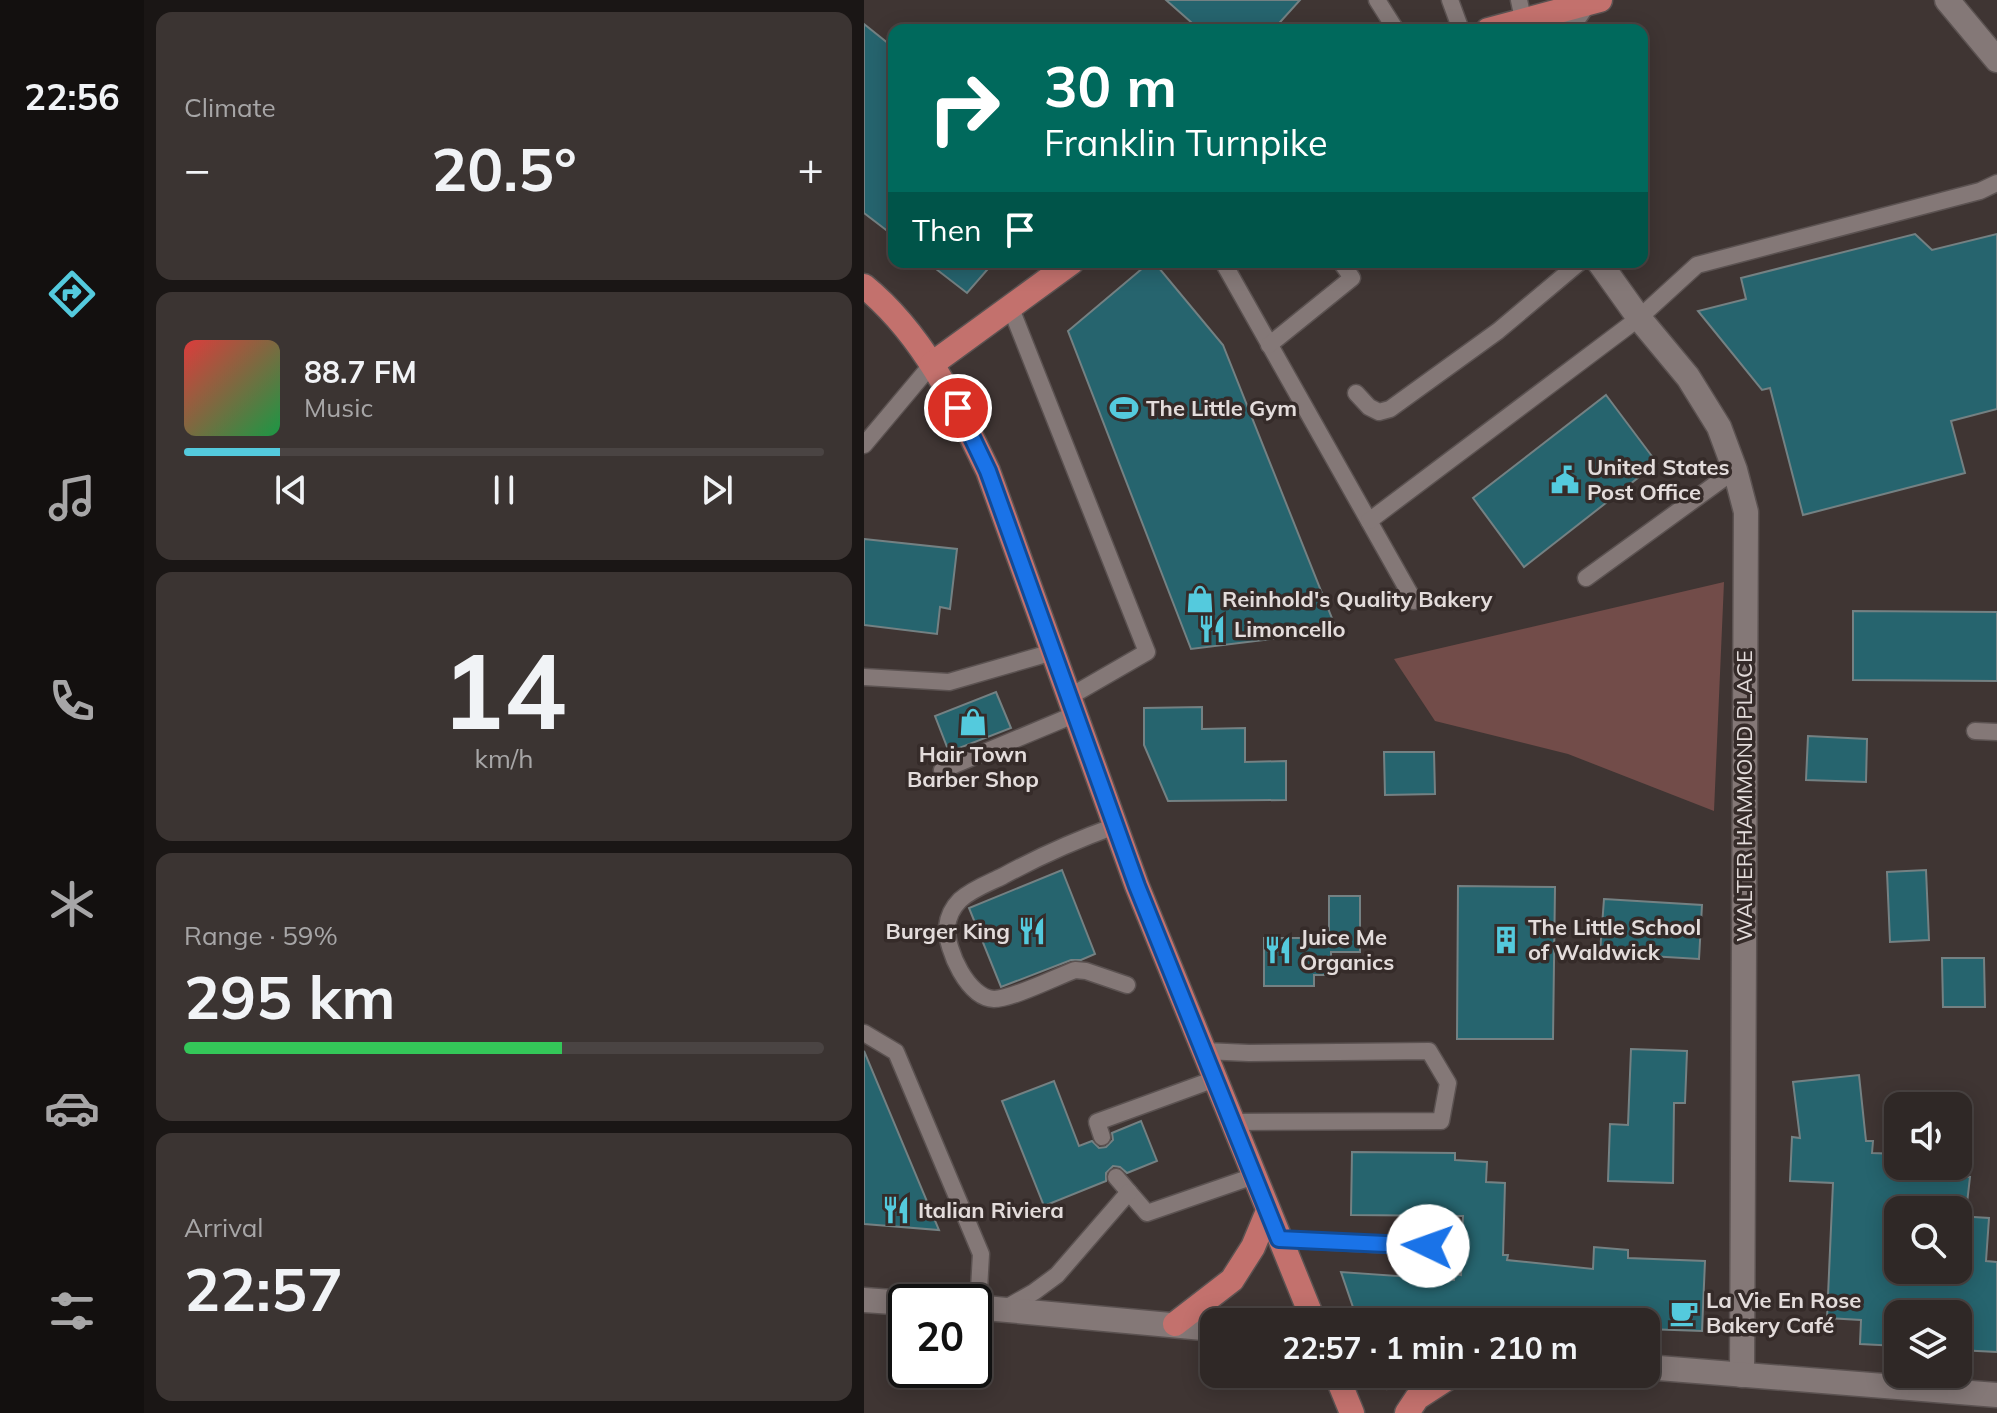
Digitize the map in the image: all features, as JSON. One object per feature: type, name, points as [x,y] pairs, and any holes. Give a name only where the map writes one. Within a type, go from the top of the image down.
[{"type":"main road","points":[[1497,24],[1521,9],[1592,2]]},
{"type":"main road","points":[[932,364],[1064,268]]},
{"type":"main road","points":[[864,286],[889,307],[932,364],[958,408],[988,471],[1115,826],[1308,1308]]},
{"type":"main road","points":[[1175,1324],[1232,1280],[1253,1247],[1268,1211]]},
{"type":"main road","points":[[1342,1388],[1352,1413]]},
{"type":"main road","points":[[1407,1413],[1417,1398],[1432,1388]]},
{"type":"street","points":[[1947,0],[1997,60]]},
{"type":"street","points":[[1571,24],[1592,2]]},
{"type":"street","name":"WALTER HAMMOND PLACE","points":[[1603,268],[1639,318],[1688,377],[1719,427],[1746,512],[1742,1375]]},
{"type":"street","points":[[864,1300],[888,1302]]},
{"type":"street","points":[[992,1308],[1200,1327]]},
{"type":"street","points":[[1660,1368],[1997,1395]]},
{"type":"lane","points":[[1377,0],[1392,24]]},
{"type":"lane","points":[[1450,0],[1459,24]]},
{"type":"lane","points":[[1369,521],[1639,318],[1697,265],[1980,191],[1997,183]]},
{"type":"lane","points":[[1226,268],[1414,601]]},
{"type":"lane","points":[[1269,345],[1352,278],[1345,268]]},
{"type":"lane","points":[[1356,393],[1369,407],[1379,412],[1390,409],[1498,331],[1573,268]]},
{"type":"lane","points":[[942,770],[1072,706],[1147,652],[1010,306]]},
{"type":"lane","points":[[864,445],[932,364]]},
{"type":"lane","points":[[1586,578],[1735,470]]},
{"type":"lane","points":[[864,677],[949,682],[1053,652]]},
{"type":"lane","points":[[1975,731],[1997,732]]},
{"type":"lane","points":[[1115,826],[1034,859],[973,891],[951,911],[947,935],[967,984],[982,996],[995,999],[1075,970],[1102,975],[1127,985]]},
{"type":"lane","points":[[864,1033],[896,1052],[981,1254],[978,1284]]},
{"type":"lane","points":[[1204,1051],[1429,1051],[1448,1083],[1441,1121],[1233,1122]]},
{"type":"lane","points":[[1102,1137],[1097,1122],[1215,1079]]},
{"type":"lane","points":[[1116,1177],[1147,1213],[1254,1176]]},
{"type":"lane","points":[[1004,1309],[1057,1275],[1129,1192]]},
{"type":"lane","points":[[1279,1239],[1454,1248]]},
{"type":"shaded area","points":[[1724,582],[1714,811],[1568,754],[1435,721],[1394,659]]},
{"type":"building","points":[[1166,0],[1300,0],[1278,24],[1193,24]]},
{"type":"building","points":[[864,24],[888,43],[888,231],[864,213]]},
{"type":"building","points":[[1915,234],[1932,250],[1997,234],[1997,409],[1951,421],[1965,473],[1803,515],[1770,388],[1762,390],[1698,311],[1746,299],[1741,278]]},
{"type":"building","points":[[935,268],[989,268],[967,293]]},
{"type":"building","points":[[1143,268],[1159,268],[1223,345],[1337,631],[1191,649],[1068,331]]},
{"type":"building","name":"United States Post Office","points":[[1606,395],[1657,463],[1524,567],[1473,498]]},
{"type":"building","points":[[864,539],[957,549],[950,609],[940,607],[937,634],[864,625]]},
{"type":"building","points":[[1853,611],[1997,612],[1997,681],[1853,680]]},
{"type":"building","name":"Hair Town Barber Shop","points":[[996,692],[1011,728],[949,752],[935,716]]},
{"type":"building","points":[[1202,707],[1202,729],[1245,728],[1245,762],[1286,761],[1286,800],[1168,801],[1144,745],[1144,708]]},
{"type":"building","points":[[1808,736],[1867,739],[1866,782],[1806,780]]},
{"type":"building","points":[[1384,752],[1434,752],[1435,794],[1385,795]]},
{"type":"building","name":"Burger King","points":[[1062,870],[1095,954],[1001,987],[969,908]]},
{"type":"building","points":[[1926,870],[1929,940],[1890,942],[1887,872]]},
{"type":"building","name":"The Little School of Waldwick","points":[[1458,886],[1555,887],[1553,1039],[1457,1039]]},
{"type":"building","points":[[1329,896],[1360,896],[1360,952],[1331,952],[1331,975],[1314,975],[1314,986],[1264,986],[1264,938],[1329,938]]},
{"type":"building","points":[[1604,899],[1702,905],[1699,959],[1600,953]]},
{"type":"building","points":[[1942,958],[1984,958],[1985,1007],[1943,1007]]},
{"type":"building","points":[[1631,1049],[1687,1051],[1685,1103],[1674,1103],[1673,1183],[1608,1181],[1610,1124],[1628,1125]]},
{"type":"building","points":[[864,1051],[939,1230],[864,1224]]},
{"type":"building","points":[[1859,1075],[1866,1141],[1873,1141],[1872,1153],[1884,1153],[1884,1180],[1970,1180],[1968,1196],[1884,1196],[1884,1284],[1972,1284],[1972,1217],[1989,1218],[1986,1261],[1997,1262],[1997,1352],[1972,1351],[1972,1300],[1884,1300],[1884,1345],[1860,1344],[1861,1320],[1827,1318],[1833,1183],[1790,1181],[1792,1137],[1800,1138],[1793,1082]]},
{"type":"building","points":[[1054,1081],[1079,1146],[1092,1141],[1099,1148],[1106,1147],[1113,1140],[1112,1133],[1141,1121],[1157,1161],[1127,1173],[1113,1166],[1106,1173],[1106,1181],[1044,1206],[1002,1101]]},
{"type":"building","points":[[1352,1152],[1455,1153],[1455,1160],[1487,1162],[1486,1182],[1505,1183],[1503,1255],[1508,1255],[1507,1260],[1593,1269],[1594,1247],[1628,1250],[1628,1258],[1705,1261],[1702,1331],[1660,1330],[1660,1308],[1353,1308],[1341,1272],[1454,1280],[1454,1274],[1461,1275],[1465,1248],[1462,1241],[1463,1216],[1351,1215]]},
{"type":"place","name":"The Little Gym","points":[[1124,408]]},
{"type":"place","name":"United States Post Office","points":[[1565,480]]},
{"type":"place","name":"Reinhold's Quality Bakery","points":[[1200,599]]},
{"type":"place","name":"Limoncello","points":[[1212,629]]},
{"type":"place","name":"Hair Town Barber Shop","points":[[973,722]]},
{"type":"place","name":"Burger King","points":[[1032,931]]},
{"type":"place","name":"The Little School of Waldwick","points":[[1506,940]]},
{"type":"place","name":"Juice Me Organics","points":[[1278,950]]},
{"type":"place","name":"Italian Riviera","points":[[896,1210]]},
{"type":"place","name":"La Vie En Rose Bakery Café","points":[[1684,1313]]},
{"type":"route","points":[[958,408],[988,471],[1137,886],[1279,1239],[1428,1246]]}]
